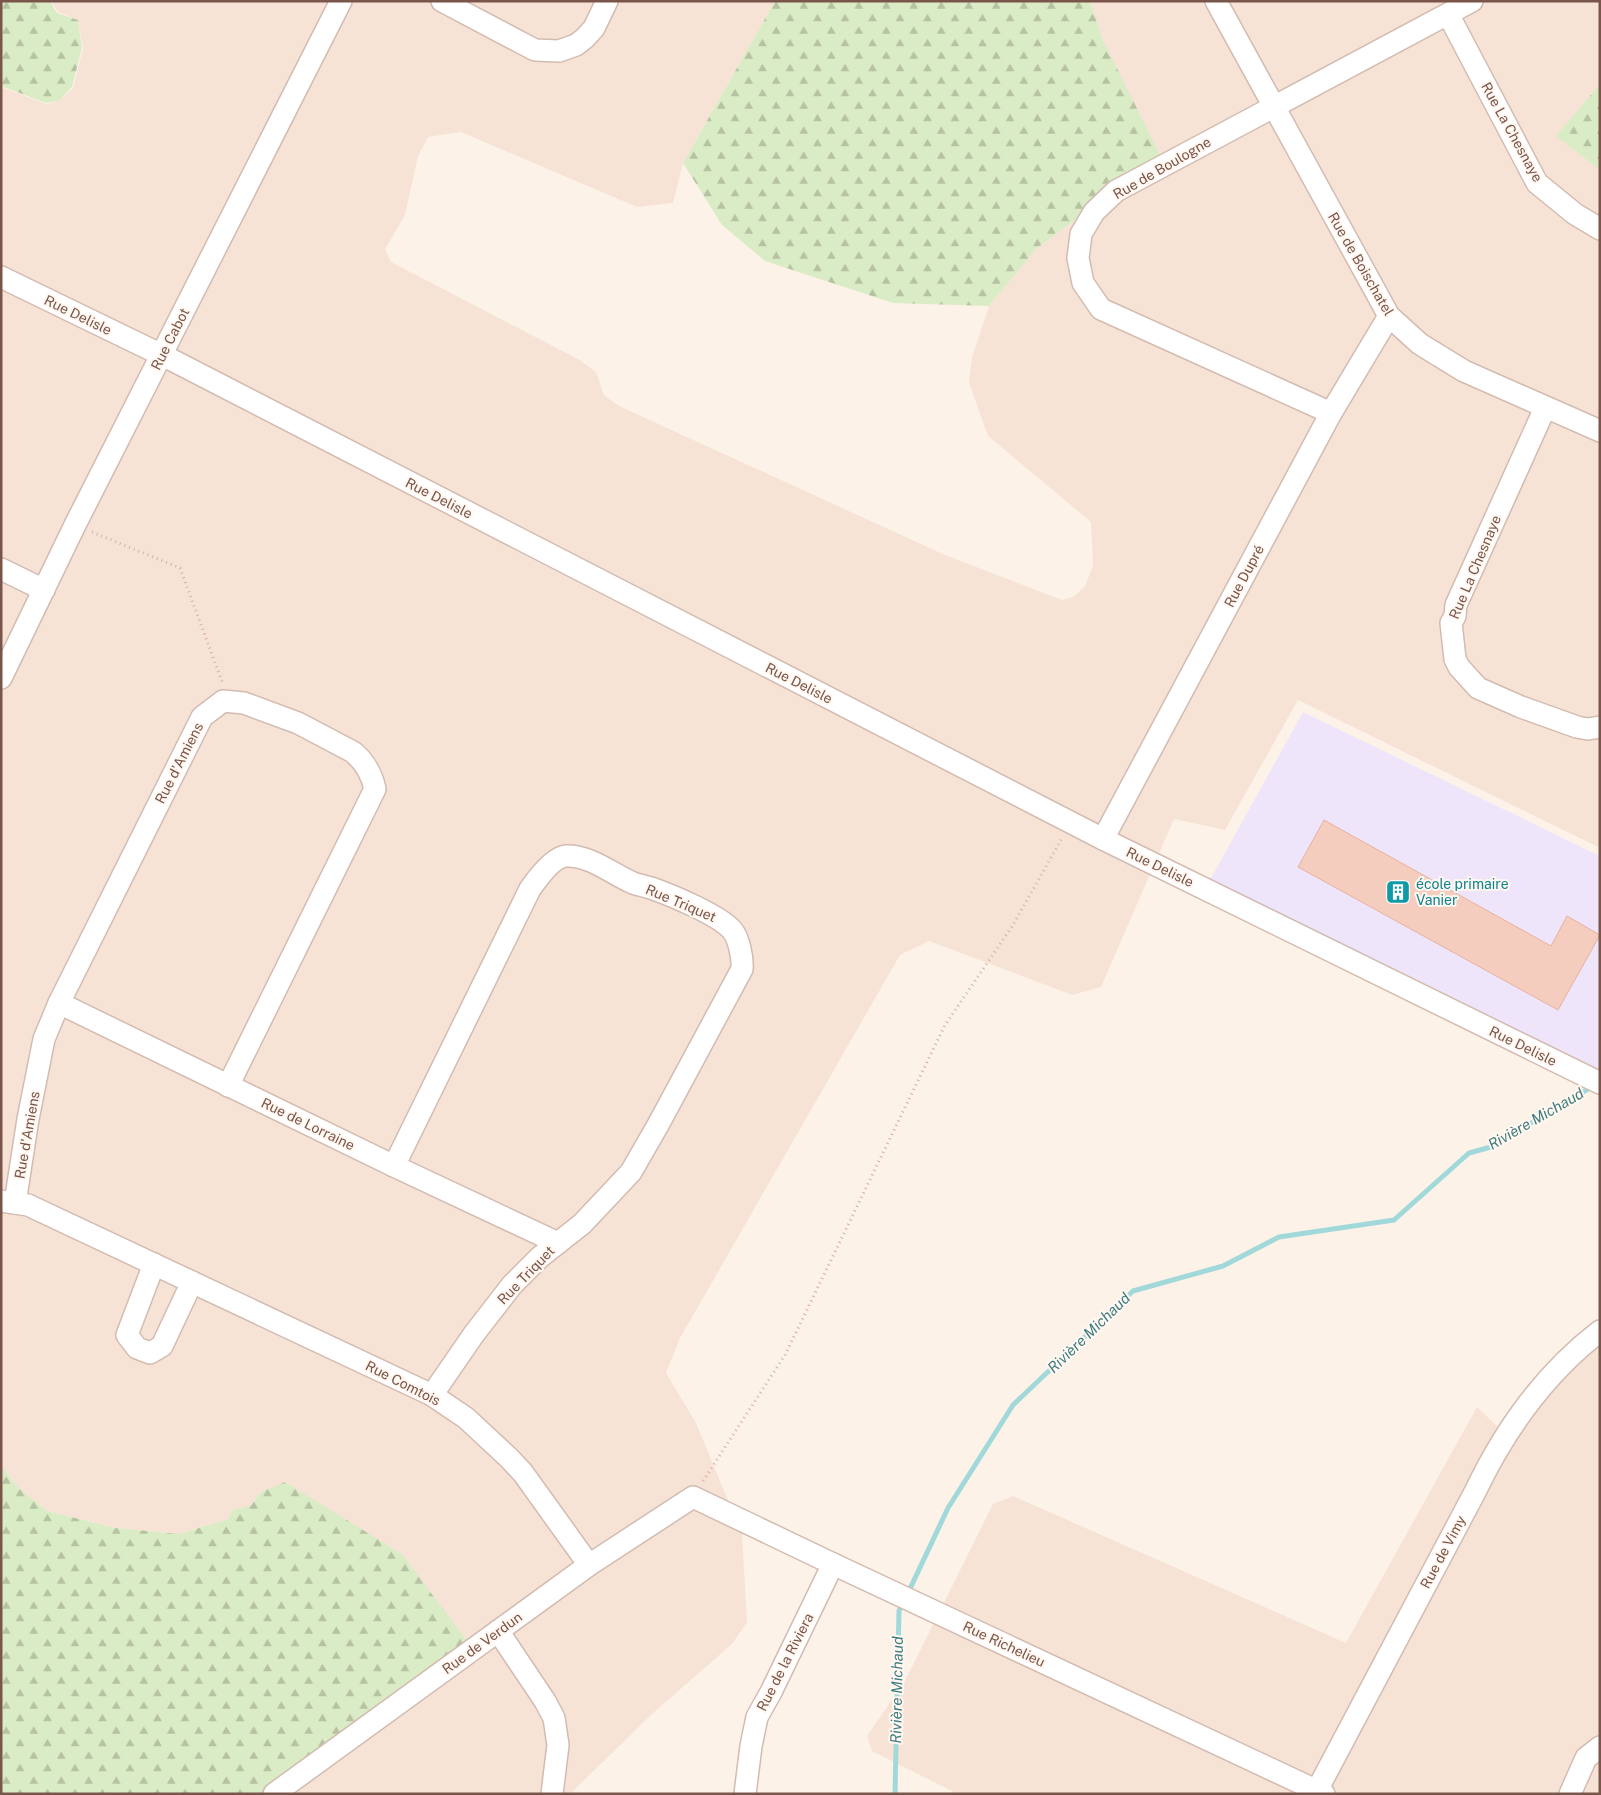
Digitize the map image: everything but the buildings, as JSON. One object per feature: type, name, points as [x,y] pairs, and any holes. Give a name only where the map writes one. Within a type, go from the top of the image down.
[{"type":"street","name":"Rue Cabot","points":[[1,678],[75,526],[341,1]]},
{"type":"street","points":[[442,1],[535,50],[559,51],[576,45],[585,38],[594,28],[607,1]]},
{"type":"street","name":"Rue de Boischatel","points":[[1216,1],[1389,316],[1420,344],[1464,371],[1600,431]]},
{"type":"street","name":"Rue de Boulogne","points":[[1331,413],[1101,309],[1083,283],[1078,258],[1081,234],[1094,212],[1116,191],[1472,1]]},
{"type":"street","name":"Rue La Chesnaye","points":[[1448,14],[1536,182],[1575,214],[1600,229]]},
{"type":"street","name":"Rue Delisle","points":[[1,277],[162,356],[1071,823],[1600,1083]]},
{"type":"street","name":"Rue Dupré","points":[[1104,839],[1331,413],[1389,316]]},
{"type":"street","name":"Rue La Chesnaye","points":[[1545,408],[1456,605],[1455,616],[1451,624],[1455,659],[1459,667],[1478,688],[1493,696],[1577,728],[1600,727]]},
{"type":"street","points":[[1,569],[44,590]]},
{"type":"street","name":"Rue d'Amiens","points":[[8,1202],[28,1120],[44,1039],[59,1003],[202,717],[223,701],[229,701]]},
{"type":"street","points":[[228,1086],[375,789],[373,781],[360,758],[352,752],[298,723],[244,703],[229,701]]},
{"type":"street","name":"Rue Triquet","points":[[394,1166],[530,889],[537,879],[558,858],[567,856],[582,858],[634,884],[651,888],[719,918],[734,931],[743,959],[742,969],[631,1172],[582,1224],[540,1256],[512,1285],[474,1334],[432,1395]]},
{"type":"street","name":"Rue de Lorraine","points":[[59,1003],[394,1166],[558,1243]]},
{"type":"street","name":"Rue Comtois","points":[[8,1202],[28,1205],[432,1395],[466,1418],[509,1458],[523,1474],[589,1565]]},
{"type":"street","points":[[154,1264],[127,1335],[137,1348],[150,1353],[162,1346],[192,1282]]},
{"type":"street","name":"Rue de Vimy","points":[[1319,1793],[1489,1462],[1526,1405],[1553,1372],[1600,1332]]},
{"type":"street","name":"Rue Richelieu","points":[[693,1496],[1319,1793]]},
{"type":"street","name":"Rue de Verdun","points":[[274,1794],[589,1565],[693,1496]]},
{"type":"street","name":"Rue de la Riviera","points":[[745,1794],[757,1717],[833,1564]]},
{"type":"street","points":[[498,1631],[545,1701],[554,1718],[558,1745],[552,1794]]},
{"type":"street","points":[[1570,1794],[1586,1758],[1600,1747]]},
{"type":"path","points":[[75,526],[180,568],[229,701]]},
{"type":"path","points":[[693,1496],[785,1355],[945,1025],[1013,925],[1071,823]]},
{"type":"shaded area","points":[[51,1],[775,1],[683,163],[673,203],[637,207],[461,132],[428,137],[418,156],[405,215],[385,249],[391,262],[578,359],[596,372],[604,395],[619,406],[945,555],[1062,600],[1073,597],[1085,586],[1093,566],[1091,522],[988,436],[969,383],[972,357],[989,306],[1037,248],[1116,190],[1103,40],[1090,1],[1600,1],[1600,84],[1557,136],[1600,170],[1600,848],[1298,700],[1225,830],[1174,819],[1101,987],[1072,995],[929,941],[900,955],[680,1338],[666,1373],[696,1423],[742,1534],[747,1622],[732,1644],[652,1714],[570,1794],[274,1794],[261,1492],[251,1505],[233,1510],[228,1519],[179,1534],[116,1528],[47,1511],[20,1489],[1,1466],[1,87],[46,104],[59,101],[73,88],[83,48],[78,20],[58,12]]},
{"type":"shaded area","points":[[1303,712],[1600,856],[1600,1073],[1210,880]]},
{"type":"shaded area","points":[[1600,1326],[1600,1794],[958,1794],[872,1751],[867,1736],[905,1681],[993,1504],[1013,1496],[1346,1643],[1477,1407],[1500,1429]]},
{"type":"green space","points":[[1,1],[50,1],[57,13],[78,20],[82,48],[72,87],[59,101],[46,103],[1,86]]},
{"type":"green space","points":[[775,1],[1090,1],[1103,40],[1164,163],[1116,190],[1037,248],[989,306],[893,303],[765,261],[722,225],[683,163]]},
{"type":"green space","points":[[1600,84],[1600,170],[1556,136]]},
{"type":"green space","points":[[1,1466],[20,1489],[47,1511],[116,1528],[179,1534],[228,1519],[233,1510],[251,1505],[261,1492],[285,1482],[402,1554],[473,1649],[274,1794],[1,1794]]},
{"type":"waterway","name":"Rivière Michaud","points":[[908,1593],[948,1508],[1013,1405],[1133,1291],[1223,1266],[1279,1237],[1394,1220],[1469,1153],[1491,1147],[1593,1086]]},
{"type":"waterway","name":"Rivière Michaud","points":[[895,1794],[899,1611],[903,1603]]},
{"type":"place","name":"école primaire Vanier","points":[[1398,892]]}]
